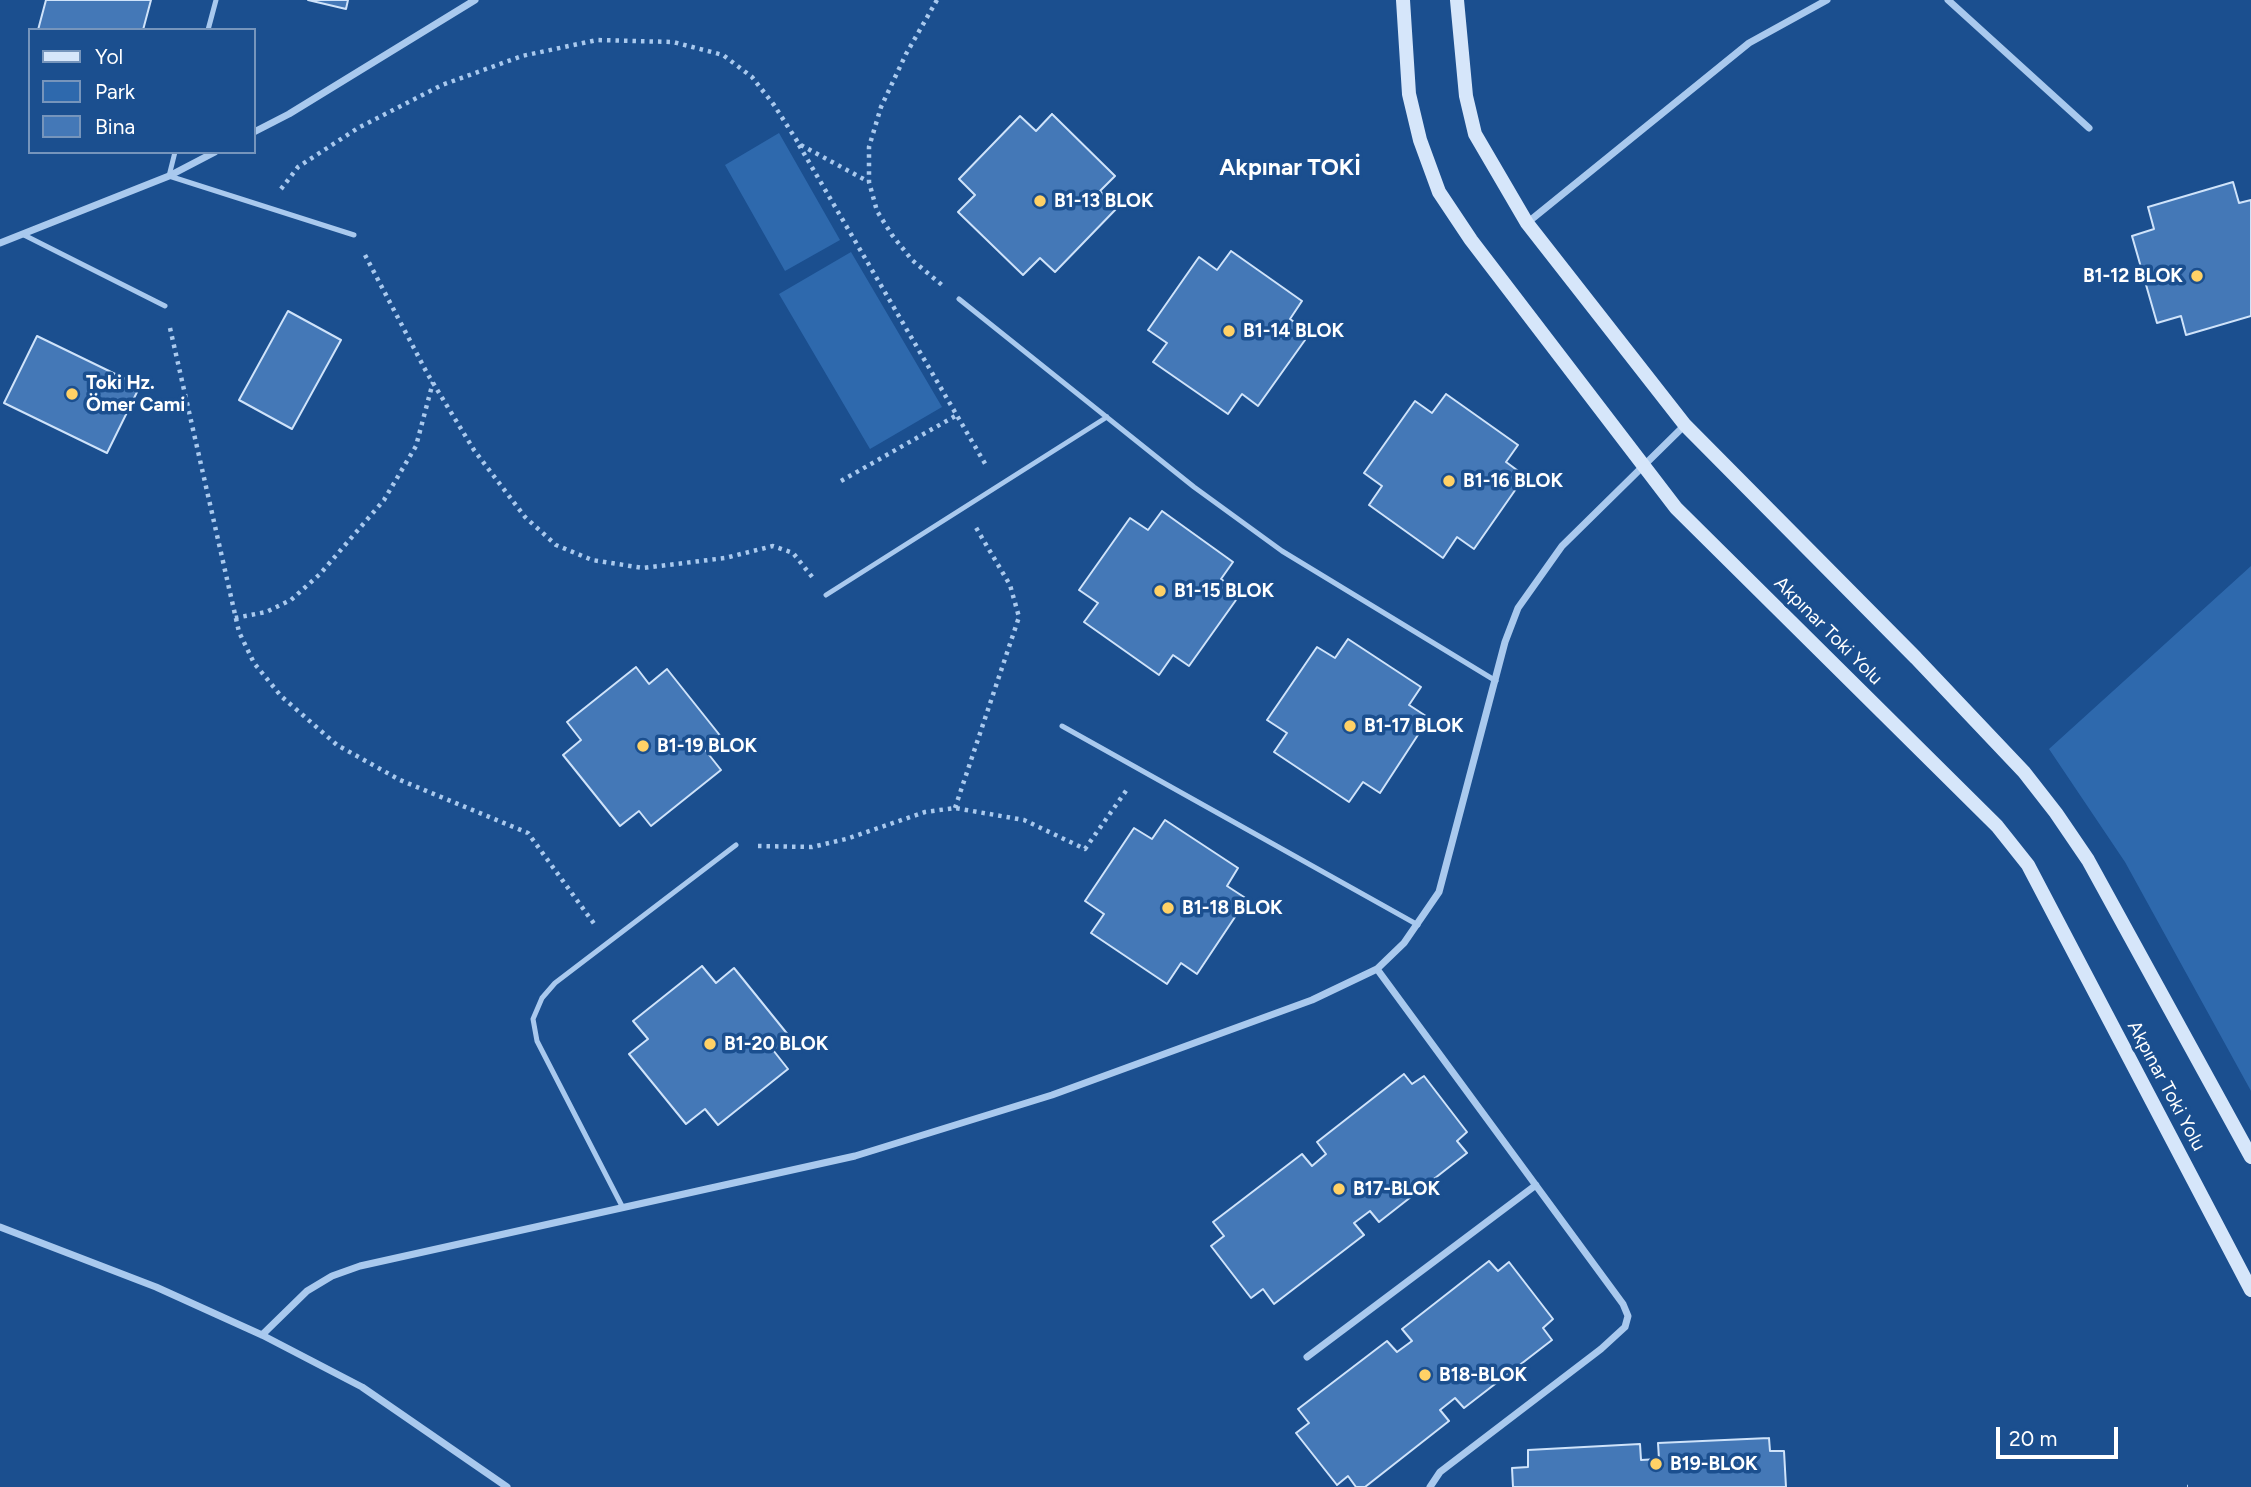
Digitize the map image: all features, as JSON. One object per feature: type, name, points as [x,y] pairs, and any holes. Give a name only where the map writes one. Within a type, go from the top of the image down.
[{"type":"main road","name":"Akpınar Toki Yolu","points":[[1403,0],[1409,94],[1420,140],[1439,192],[1471,240],[1641,466],[1676,508],[1997,826],[2028,865],[2251,1290]]},
{"type":"main road","points":[[1457,0],[1464,84],[1475,134],[1491,166],[1527,223],[1685,425],[1925,667],[2024,772],[2056,813],[2088,860],[2251,1157]]},
{"type":"street","points":[[256,131],[289,114],[475,0]]},
{"type":"street","points":[[1527,223],[1749,43],[1827,0]]},
{"type":"street","points":[[1948,0],[2089,128]]},
{"type":"street","points":[[0,243],[169,176],[211,154]]},
{"type":"street","points":[[262,1335],[307,1291],[332,1276],[360,1266],[855,1156],[1052,1096],[1312,1000],[1377,969],[1418,925],[1439,892],[1518,608],[1534,581],[1562,546],[1685,425]]},
{"type":"street","points":[[1377,969],[1623,1304],[1628,1316],[1625,1326],[1601,1349],[1440,1472],[1430,1487]]},
{"type":"street","points":[[1307,1357],[1536,1185]]},
{"type":"street","points":[[0,1227],[156,1287],[262,1335],[362,1387],[508,1487]]},
{"type":"lane","points":[[209,28],[216,0]]},
{"type":"lane","points":[[174,154],[169,176],[354,235]]},
{"type":"lane","points":[[22,234],[165,306]]},
{"type":"lane","points":[[959,299],[1194,487],[1282,551],[1496,681]]},
{"type":"lane","points":[[826,595],[1107,417]]},
{"type":"lane","points":[[1062,726],[1418,925]]},
{"type":"lane","points":[[623,1208],[537,1041],[533,1019],[542,998],[555,983],[736,845]]},
{"type":"path","points":[[937,0],[906,54],[881,107],[869,147],[869,183],[877,211],[891,235],[912,260],[959,299]]},
{"type":"path","points":[[268,206],[298,167],[358,128],[442,85],[522,56],[597,40],[673,42],[723,55],[752,77],[799,144],[998,486]]},
{"type":"path","points":[[799,144],[869,183]]},
{"type":"path","points":[[354,235],[433,382],[481,460],[525,517],[556,544],[592,560],[643,568],[725,558],[773,546],[793,553],[826,595]]},
{"type":"path","points":[[165,306],[235,618],[254,663],[309,724],[337,745],[400,780],[528,833],[608,943]]},
{"type":"path","points":[[235,618],[267,612],[291,600],[320,574],[384,500],[416,446],[433,382]]},
{"type":"path","points":[[841,481],[957,415]]},
{"type":"path","points":[[955,808],[1019,617],[1010,585],[965,508]]},
{"type":"path","points":[[736,845],[812,847],[846,839],[925,812],[955,808],[1024,820],[1085,849],[1140,770]]},
{"type":"green space","points":[[779,133],[840,240],[785,271],[725,165]]},
{"type":"green space","points":[[851,252],[942,407],[870,449],[779,294]]},
{"type":"green space","points":[[2251,566],[2251,1091],[2125,862],[2049,749]]},
{"type":"building","points":[[46,0],[151,0],[144,28],[39,28]]},
{"type":"building","points":[[308,0],[348,0],[346,9]]},
{"type":"building","name":"B1-13 BLOK","points":[[1052,114],[1115,176],[1100,191],[1117,208],[1055,272],[1040,258],[1023,275],[958,212],[975,195],[959,179],[1020,116],[1036,131]]},
{"type":"building","name":"B1-12 BLOK","points":[[2233,182],[2239,203],[2251,200],[2251,316],[2186,335],[2181,316],[2157,323],[2132,236],[2154,229],[2148,207]]},
{"type":"building","name":"B1-14 BLOK","points":[[1231,251],[1302,301],[1290,319],[1310,333],[1258,406],[1242,394],[1228,414],[1153,362],[1167,343],[1148,330],[1199,257],[1217,270]]},
{"type":"building","points":[[288,311],[341,340],[292,429],[239,400]]},
{"type":"building","name":"Toki Hz. Ömer Cami","points":[[37,336],[140,386],[107,453],[4,403]]},
{"type":"building","name":"B1-16 BLOK","points":[[1446,394],[1518,445],[1506,462],[1525,476],[1474,549],[1457,537],[1443,558],[1369,505],[1382,486],[1364,473],[1415,401],[1432,413]]},
{"type":"building","name":"B1-15 BLOK","points":[[1162,511],[1233,562],[1221,579],[1241,593],[1189,666],[1173,655],[1159,675],[1084,622],[1098,603],[1079,590],[1130,518],[1148,530]]},
{"type":"building","name":"B1-17 BLOK","points":[[1348,639],[1421,687],[1409,705],[1429,718],[1380,793],[1363,782],[1349,802],[1274,752],[1287,733],[1267,720],[1317,647],[1335,658]]},
{"type":"building","name":"B1-19 BLOK","points":[[636,667],[649,684],[667,669],[722,738],[706,751],[721,770],[651,826],[639,811],[620,826],[563,755],[581,740],[567,722]]},
{"type":"building","name":"B1-18 BLOK","points":[[1165,820],[1238,868],[1227,886],[1247,899],[1197,974],[1181,963],[1167,984],[1091,933],[1104,914],[1085,901],[1134,828],[1152,839]]},
{"type":"building","name":"B1-20 BLOK","points":[[702,966],[716,983],[734,968],[789,1036],[773,1050],[788,1069],[718,1125],[705,1109],[686,1124],[629,1054],[648,1039],[633,1021]]},
{"type":"building","name":"B17-BLOK","points":[[1404,1074],[1412,1084],[1424,1076],[1467,1132],[1457,1141],[1467,1153],[1379,1222],[1370,1211],[1354,1223],[1364,1235],[1274,1304],[1263,1289],[1251,1298],[1211,1246],[1224,1236],[1213,1222],[1302,1154],[1312,1166],[1326,1154],[1317,1142]]},
{"type":"building","name":"B18-BLOK","points":[[1489,1261],[1498,1271],[1509,1262],[1553,1319],[1543,1328],[1552,1340],[1464,1408],[1455,1398],[1440,1410],[1449,1421],[1365,1487],[1356,1487],[1348,1476],[1337,1485],[1296,1433],[1309,1423],[1298,1409],[1387,1341],[1397,1352],[1412,1341],[1402,1329]]},
{"type":"building","name":"B19-BLOK","points":[[1769,1438],[1770,1451],[1784,1451],[1786,1487],[1513,1487],[1512,1468],[1528,1467],[1528,1450],[1640,1444],[1641,1460],[1659,1459],[1658,1443]]},
{"type":"place","name":"B1-13 BLOK","points":[[1040,201]]},
{"type":"place","name":"B1-12 BLOK","points":[[2197,276]]},
{"type":"place","name":"B1-14 BLOK","points":[[1229,331]]},
{"type":"place","name":"Toki Hz. Ömer Cami","points":[[72,394]]},
{"type":"place","name":"B1-16 BLOK","points":[[1449,481]]},
{"type":"place","name":"B1-15 BLOK","points":[[1160,591]]},
{"type":"place","name":"B1-17 BLOK","points":[[1350,726]]},
{"type":"place","name":"B1-19 BLOK","points":[[643,746]]},
{"type":"place","name":"B1-18 BLOK","points":[[1168,908]]},
{"type":"place","name":"B1-20 BLOK","points":[[710,1044]]},
{"type":"place","name":"B17-BLOK","points":[[1339,1189]]},
{"type":"place","name":"B18-BLOK","points":[[1425,1375]]},
{"type":"place","name":"B19-BLOK","points":[[1656,1464]]},
{"type":"district","name":"Akpınar TOKİ","points":[[1290,168]]}]
